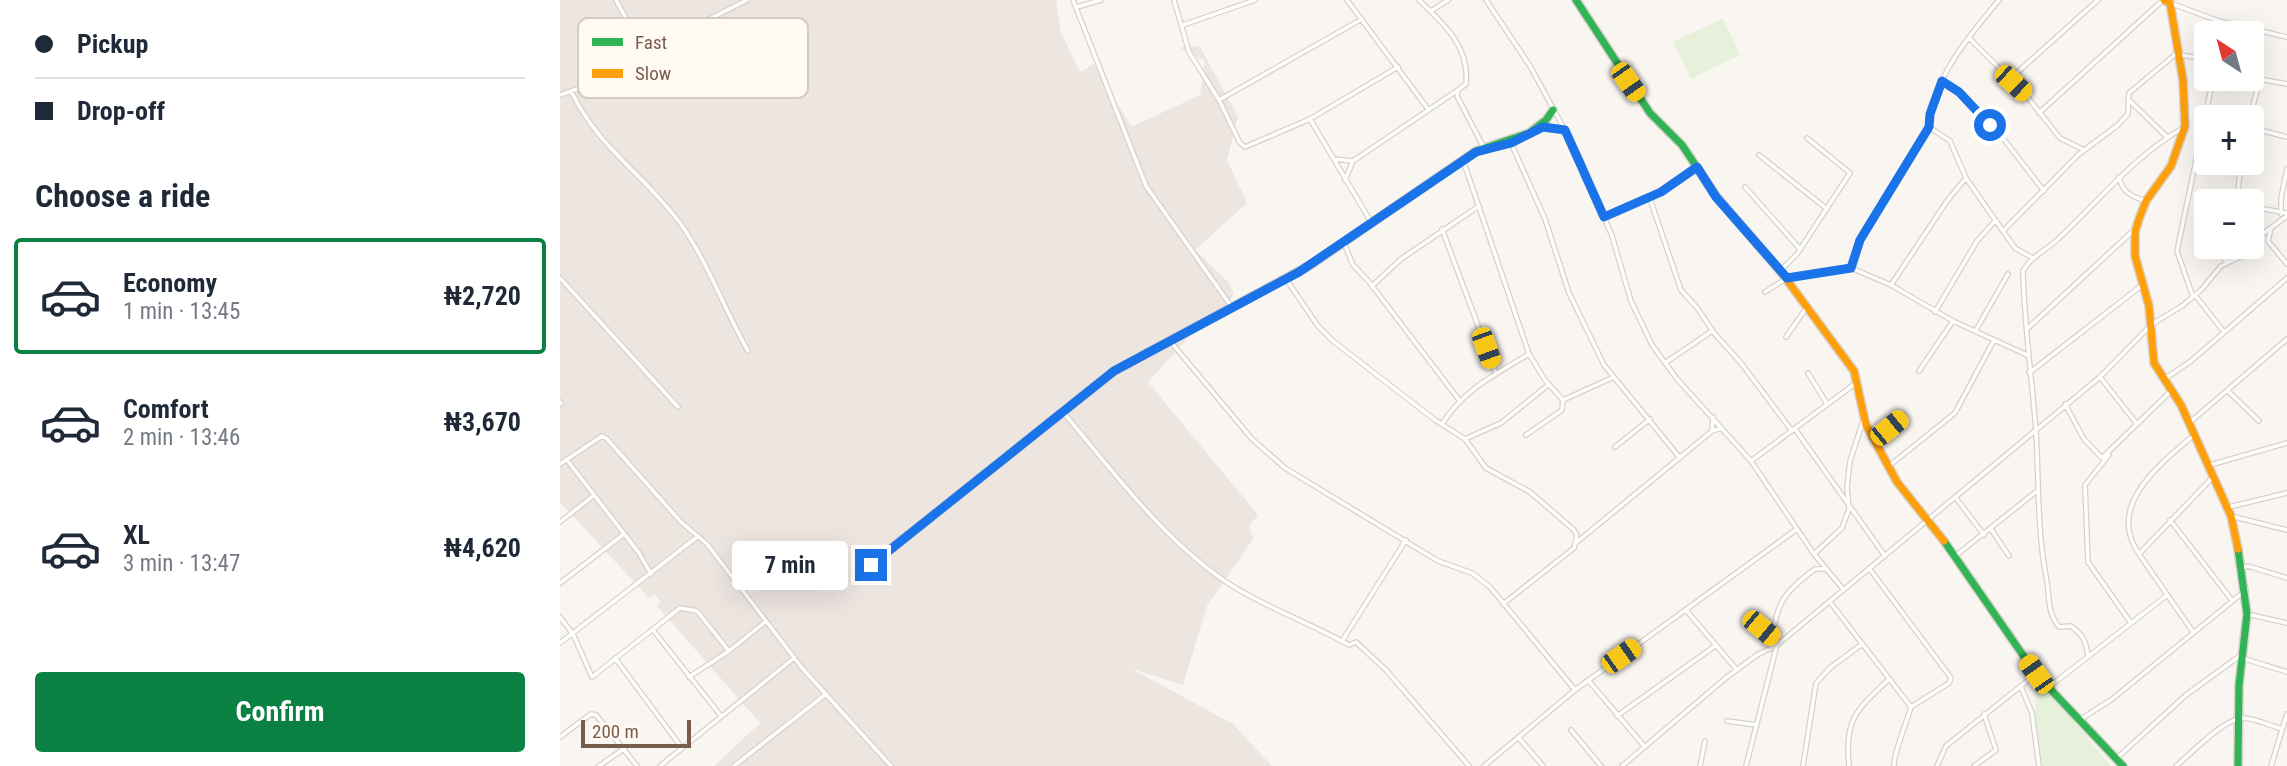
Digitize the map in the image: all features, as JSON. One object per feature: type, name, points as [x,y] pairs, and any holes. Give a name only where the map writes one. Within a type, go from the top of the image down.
[{"type":"street","points":[[616,0],[626,18]]},
{"type":"street","points":[[711,18],[747,0]]},
{"type":"street","points":[[1073,0],[1146,186],[1232,307]]},
{"type":"street","points":[[1077,7],[1101,0]]},
{"type":"street","points":[[1174,0],[1189,52],[1219,100],[1240,144],[1245,147],[1310,119],[1398,67]]},
{"type":"street","points":[[1183,25],[1255,0]]},
{"type":"street","points":[[1347,0],[1428,109]]},
{"type":"street","points":[[1345,180],[1353,161],[1466,84],[1466,57],[1459,44],[1419,0]]},
{"type":"street","points":[[1431,11],[1448,0]]},
{"type":"street","points":[[1486,0],[1530,66],[1565,130],[1604,217],[1635,312],[1665,363],[1751,461],[1814,554],[1843,589]]},
{"type":"street","points":[[1576,0],[1650,113],[1682,145],[1716,197],[1787,278],[1858,381],[1864,416],[1863,428],[1850,461],[1847,500],[1849,509],[1842,528],[1814,554]]},
{"type":"street","points":[[1851,268],[1860,240],[1929,127],[1930,114],[1942,81],[1969,38],[1999,0]]},
{"type":"street","points":[[2010,79],[2098,0]]},
{"type":"street","points":[[2039,113],[2166,1]]},
{"type":"street","points":[[2166,1],[2219,21],[2287,37]]},
{"type":"street","points":[[2166,1],[2183,80],[2185,127],[2171,166],[2146,201],[2136,228],[2135,256],[2151,324],[2153,358],[2173,390],[2229,507],[2246,590],[2247,614],[2237,719],[2238,766]]},
{"type":"street","points":[[1219,100],[1363,19]]},
{"type":"street","points":[[1969,38],[2010,79],[2060,138],[2084,150]]},
{"type":"street","points":[[2005,229],[2084,150],[2098,142],[2128,114],[2128,98],[2133,89],[2177,54],[2194,57]]},
{"type":"street","points":[[2264,80],[2287,84]]},
{"type":"street","points":[[1942,81],[1959,92],[1999,133],[2044,191]]},
{"type":"street","points":[[560,95],[578,88]]},
{"type":"street","points":[[571,90],[596,135],[649,186],[690,237],[748,351]]},
{"type":"street","points":[[1458,90],[1460,105],[1484,148]]},
{"type":"street","points":[[2210,91],[2177,251],[2194,295],[2224,331]]},
{"type":"street","points":[[2128,98],[2167,137]]},
{"type":"street","points":[[871,565],[1114,371],[1286,279],[1344,243],[1462,160],[1484,148],[1511,143],[1543,127],[1553,110]]},
{"type":"street","points":[[1310,119],[1372,224]]},
{"type":"street","points":[[1543,127],[1565,130]]},
{"type":"street","points":[[1929,127],[1950,141],[1957,151],[1966,178],[1996,221],[2005,229],[2015,248],[2031,257]]},
{"type":"street","points":[[2088,656],[2086,640],[2078,631],[2071,626],[2060,627],[2051,617],[2038,530],[2035,428],[2027,355],[2028,328],[2023,271],[2031,257],[2053,244],[2119,177],[2167,137],[2185,127]]},
{"type":"street","points":[[2264,131],[2287,137]]},
{"type":"street","points":[[1780,270],[1800,249],[1850,173],[1807,138]]},
{"type":"street","points":[[1511,143],[1545,219],[1572,301],[1604,365],[1681,458]]},
{"type":"street","points":[[1759,155],[1827,209]]},
{"type":"street","points":[[1333,159],[1353,161]]},
{"type":"street","points":[[1462,160],[1529,354],[1548,384],[1563,400],[1562,410],[1526,435]]},
{"type":"street","points":[[1604,217],[1649,196],[1697,167]]},
{"type":"street","points":[[2281,214],[2281,198],[2287,169]]},
{"type":"street","points":[[2119,177],[2121,186],[2128,193],[2146,201]]},
{"type":"street","points":[[1891,285],[1947,201],[1966,178]]},
{"type":"street","points":[[1745,187],[1800,249]]},
{"type":"street","points":[[1649,196],[1681,290],[1794,430],[1885,556]]},
{"type":"street","points":[[1372,286],[1401,259],[1479,206]]},
{"type":"street","points":[[2264,210],[2287,215]]},
{"type":"street","points":[[2221,266],[2250,251],[2260,236],[2287,215]]},
{"type":"street","points":[[1935,312],[1977,241],[1996,221]]},
{"type":"street","points":[[2271,227],[2268,241],[2287,264]]},
{"type":"street","points":[[2028,328],[2136,228]]},
{"type":"street","points":[[1442,229],[1496,374]]},
{"type":"street","points":[[1344,243],[1353,265],[1459,400]]},
{"type":"street","points":[[1622,766],[1737,670],[1757,655],[1770,651],[1830,602],[2035,428],[2100,377],[2151,324],[2182,306],[2225,261],[2234,261]]},
{"type":"street","points":[[1765,292],[1787,278],[1851,268],[1891,285],[1952,321],[2027,355]]},
{"type":"street","points":[[1976,331],[2008,274]]},
{"type":"street","points":[[560,278],[678,407]]},
{"type":"street","points":[[2166,378],[2287,278]]},
{"type":"street","points":[[1286,279],[1318,326],[1333,341],[1465,439],[1480,464],[1530,492],[1574,530],[1577,542]]},
{"type":"street","points":[[2029,373],[2141,286]]},
{"type":"street","points":[[1786,337],[1800,321],[1807,306]]},
{"type":"street","points":[[1919,371],[1952,321]]},
{"type":"street","points":[[1665,363],[1712,331]]},
{"type":"street","points":[[2189,424],[2287,339]]},
{"type":"street","points":[[1887,467],[1955,413],[1994,340]]},
{"type":"street","points":[[1170,341],[1269,455],[1310,485],[1363,512],[1438,561],[1472,573],[1490,587],[1576,690]]},
{"type":"street","points":[[1443,424],[1459,400],[1529,354]]},
{"type":"street","points":[[1808,373],[1827,404]]},
{"type":"street","points":[[1563,400],[1614,377]]},
{"type":"street","points":[[2100,377],[2137,424]]},
{"type":"street","points":[[1751,461],[1858,381]]},
{"type":"street","points":[[1465,439],[1502,423],[1548,384]]},
{"type":"street","points":[[2131,623],[2088,562],[2085,485],[2137,424],[2173,390]]},
{"type":"street","points":[[2228,390],[2259,421]]},
{"type":"street","points":[[2065,404],[2084,439],[2100,457],[2109,455]]},
{"type":"street","points":[[1062,411],[1157,519],[1217,575],[1235,587],[1349,645],[1356,642],[1385,670],[1469,766]]},
{"type":"street","points":[[1872,441],[1904,415]]},
{"type":"street","points":[[1712,431],[1713,417]]},
{"type":"street","points":[[1615,447],[1650,419]]},
{"type":"street","points":[[1503,604],[1712,431],[1722,428]]},
{"type":"street","points":[[1863,428],[1887,467],[2036,674],[2123,766]]},
{"type":"street","points":[[2193,632],[2166,596],[2163,585],[2133,546],[2131,502],[2142,483],[2194,435]]},
{"type":"street","points":[[560,464],[602,436],[607,439],[697,537],[707,544],[794,658],[891,766]]},
{"type":"street","points":[[2210,465],[2287,443]]},
{"type":"street","points":[[566,460],[624,534],[651,574]]},
{"type":"street","points":[[2142,557],[2139,554],[2214,476]]},
{"type":"street","points":[[1954,557],[2037,491]]},
{"type":"street","points":[[2229,507],[2287,493]]},
{"type":"street","points":[[560,523],[593,496]]},
{"type":"street","points":[[1955,497],[1984,535]]},
{"type":"street","points":[[2231,516],[2287,530]]},
{"type":"street","points":[[2170,520],[2231,600]]},
{"type":"street","points":[[1484,766],[1588,680],[1797,528]]},
{"type":"street","points":[[1991,528],[2009,556]]},
{"type":"street","points":[[560,583],[624,534]]},
{"type":"street","points":[[560,643],[697,537]]},
{"type":"street","points":[[1342,641],[1406,540]]},
{"type":"street","points":[[2240,568],[2248,566],[2287,578]]},
{"type":"street","points":[[1869,568],[1951,678],[1949,683],[1911,707],[1903,737],[1893,758],[1894,766]]},
{"type":"street","points":[[1770,651],[1773,618],[1778,605],[1815,569],[1827,569]]},
{"type":"street","points":[[2081,719],[2111,700],[2246,590]]},
{"type":"street","points":[[2048,688],[2166,596]]},
{"type":"street","points":[[1830,602],[1911,707]]},
{"type":"street","points":[[560,617],[573,634],[592,677],[680,608],[696,611],[729,651]]},
{"type":"street","points":[[1686,610],[1737,670]]},
{"type":"street","points":[[2247,614],[2287,623]]},
{"type":"street","points":[[1750,619],[1772,638]]},
{"type":"street","points":[[689,677],[729,651],[765,622]]},
{"type":"street","points":[[652,630],[721,716]]},
{"type":"street","points":[[1746,766],[1777,645]]},
{"type":"street","points":[[1803,766],[1816,683],[1831,667],[1861,645]]},
{"type":"street","points":[[1617,716],[1715,646]]},
{"type":"street","points":[[2242,657],[2287,672]]},
{"type":"street","points":[[2116,758],[2186,695],[2242,657]]},
{"type":"street","points":[[615,658],[682,748]]},
{"type":"street","points":[[660,766],[794,658]]},
{"type":"street","points":[[1937,766],[1946,746],[2036,674]]},
{"type":"street","points":[[1849,766],[1847,747],[1856,711],[1889,679]]},
{"type":"street","points":[[1588,680],[1645,747]]},
{"type":"street","points":[[2021,687],[2032,713],[2039,766]]},
{"type":"street","points":[[734,766],[826,694]]},
{"type":"street","points":[[1973,766],[1996,750],[1997,745],[1983,714]]},
{"type":"street","points":[[2271,766],[2287,714]]},
{"type":"street","points":[[560,737],[591,715],[596,715],[637,766]]},
{"type":"street","points":[[2176,766],[2225,724],[2237,719],[2258,721],[2282,729]]},
{"type":"street","points":[[1727,721],[1757,724]]},
{"type":"street","points":[[1571,730],[1601,766]]},
{"type":"street","points":[[1518,737],[1543,766]]},
{"type":"street","points":[[1700,766],[1705,741]]},
{"type":"street","points":[[599,766],[625,748]]},
{"type":"shaded area","points":[[560,0],[1056,0],[1061,33],[1080,72],[1094,64],[1131,127],[1200,95],[1205,61],[1181,49],[1183,46],[1200,47],[1238,117],[1227,160],[1247,203],[1195,250],[1228,282],[1234,293],[1224,314],[1191,335],[1148,382],[1258,515],[1249,526],[1253,539],[1207,606],[1183,685],[1130,668],[1233,724],[1272,766],[714,766],[760,723],[657,606],[661,602],[654,594],[649,598],[560,502]]},
{"type":"green space","points":[[1723,18],[1740,55],[1691,79],[1673,42]]},
{"type":"green space","points":[[2036,675],[2111,766],[2041,766],[2035,731]]},
{"type":"traffic: fast","points":[[1576,0],[1650,113],[1682,145],[1716,196],[1781,272]]},
{"type":"traffic: fast","points":[[1079,399],[1114,371],[1312,264],[1476,151],[1529,133],[1546,120],[1553,110]]},
{"type":"traffic: fast","points":[[1944,541],[2036,674],[2123,766]]},
{"type":"traffic: fast","points":[[2238,549],[2247,614],[2239,685],[2238,766]]},
{"type":"traffic: slow","points":[[2164,0],[2170,3],[2183,80],[2185,126],[2171,166],[2146,201],[2139,219],[2135,232],[2135,256],[2149,306],[2154,363],[2181,405],[2231,516],[2238,549]]},
{"type":"traffic: slow","points":[[1781,272],[1854,371],[1866,425],[1897,482],[1944,541]]},
{"type":"traffic: slow","points":[[871,565],[1079,399]]},
{"type":"route","points":[[871,565],[1114,371],[1312,264],[1386,215],[1453,165],[1487,146],[1511,143],[1543,127],[1565,130],[1604,217],[1661,192],[1697,167],[1716,197],[1787,278],[1851,268],[1860,240],[1929,127],[1930,114],[1942,81],[1959,92],[1990,125]]}]
